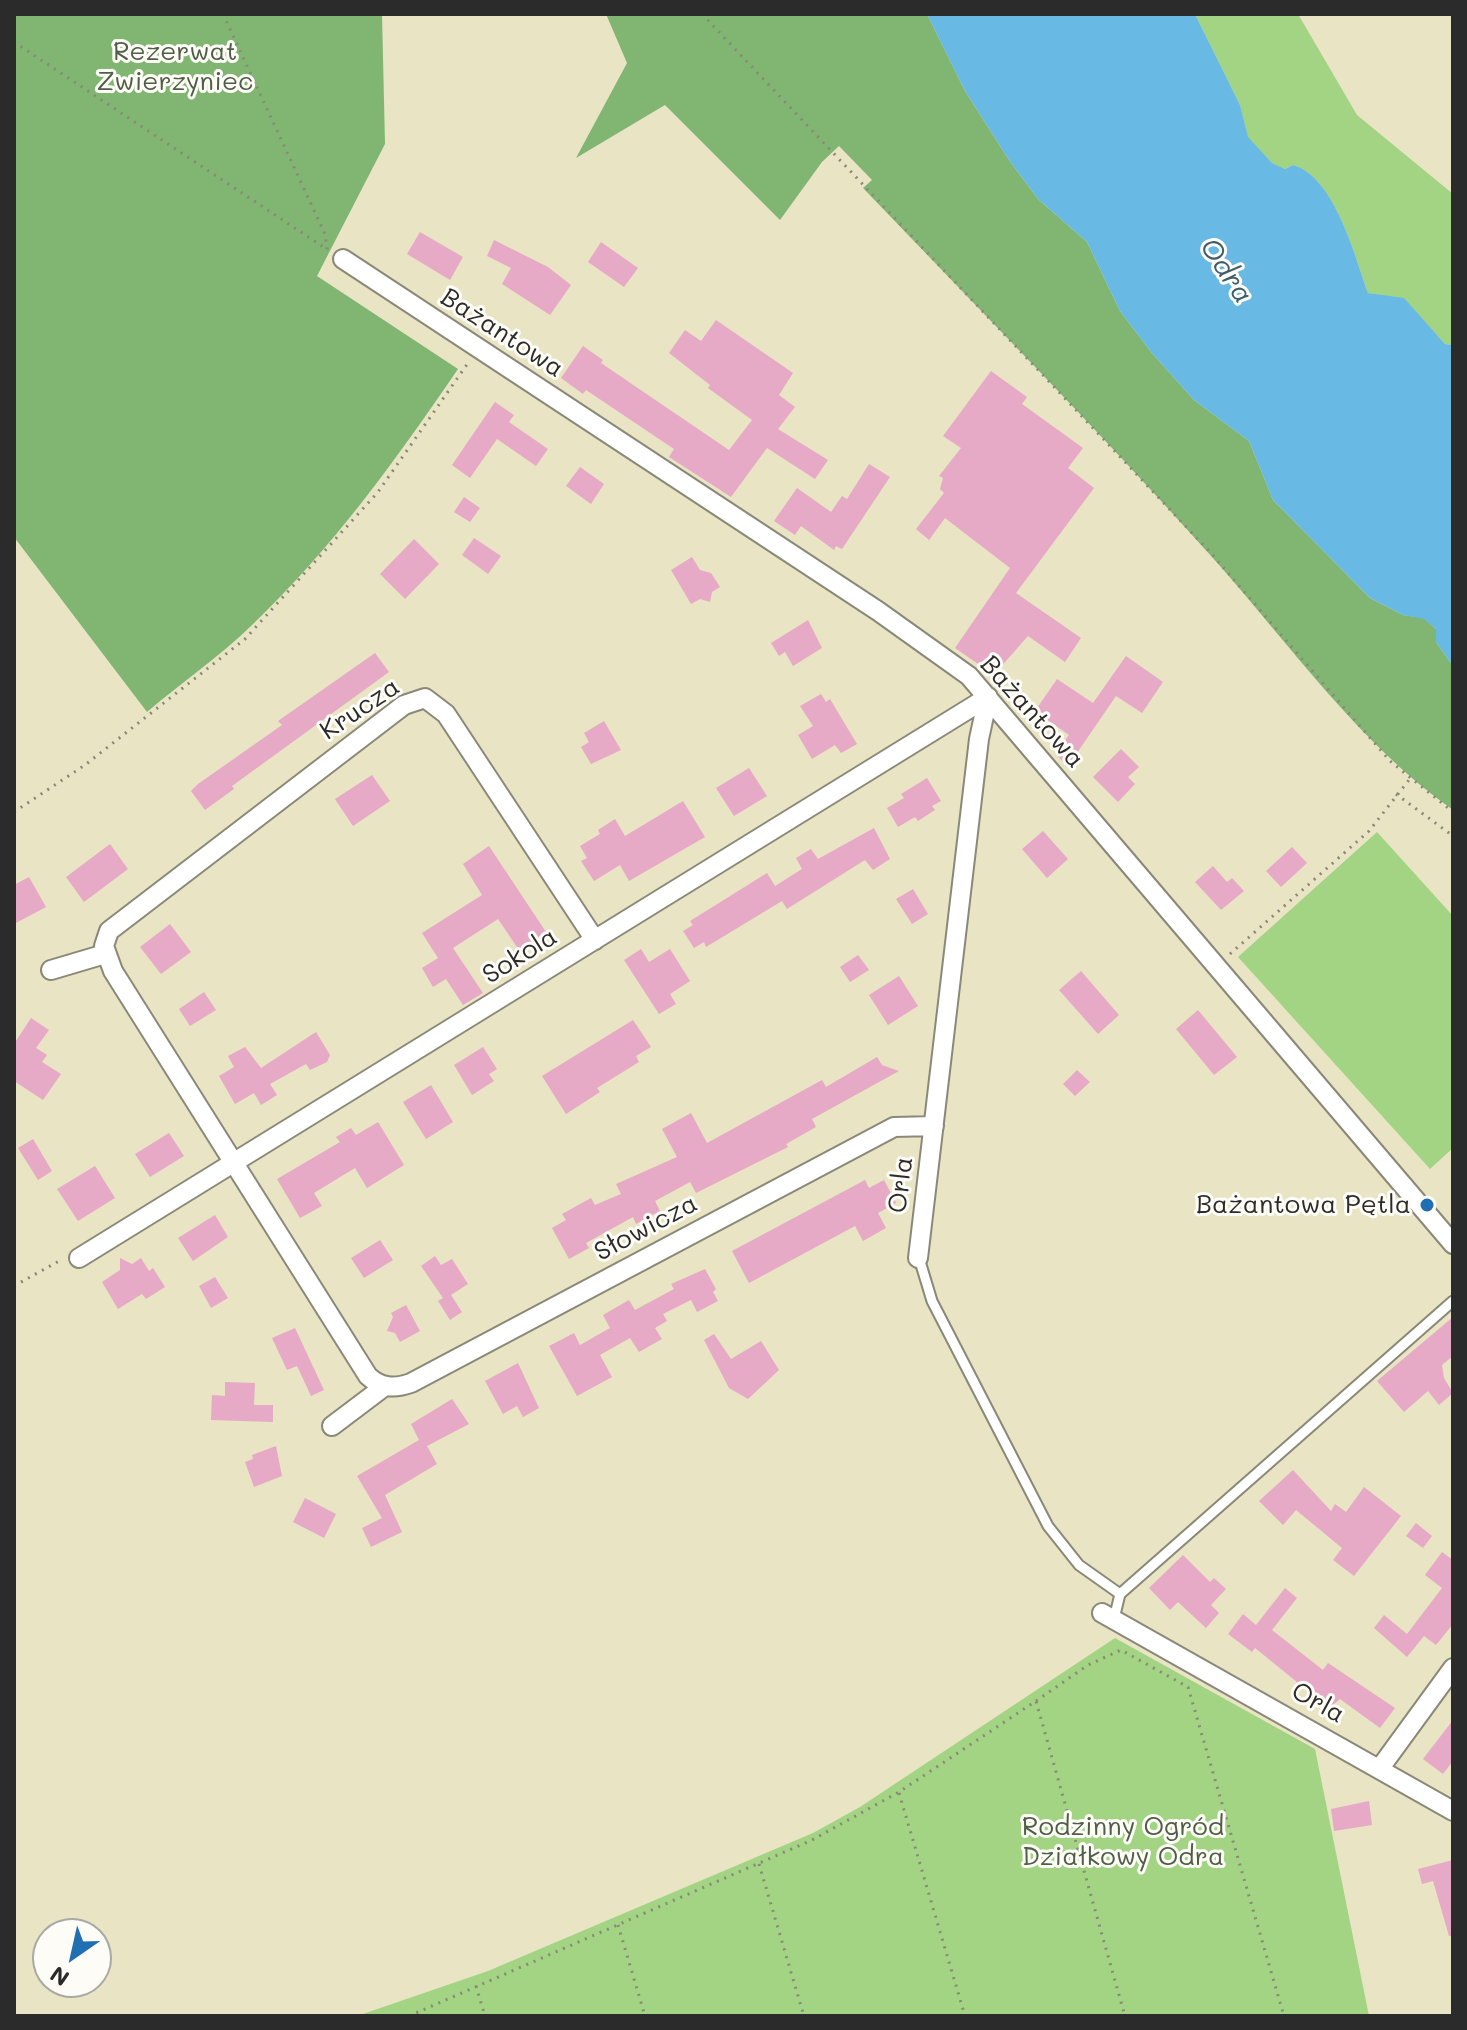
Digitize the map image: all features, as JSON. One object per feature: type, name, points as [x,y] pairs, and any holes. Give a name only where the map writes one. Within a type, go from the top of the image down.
[{"type":"street","name":"Bażantowa","points":[[343,259],[878,611],[969,676],[1453,1244]]},
{"type":"street","name":"Sokola","points":[[79,1258],[988,697]]},
{"type":"street","name":"Orla","points":[[918,1258],[979,739],[988,697]]},
{"type":"street","name":"Krucza","points":[[105,954],[106,938],[113,925],[404,705],[425,698],[446,714],[595,940]]},
{"type":"street","points":[[51,970],[105,954],[368,1376],[385,1386]]},
{"type":"street","name":"Słowicza","points":[[332,1426],[385,1386],[411,1383],[894,1127],[934,1126]]},
{"type":"street","name":"Orla","points":[[1108,1616],[1453,1811]]},
{"type":"street","points":[[1380,1768],[1453,1668]]},
{"type":"lane","name":"Orla","points":[[918,1258],[932,1301],[1048,1526],[1079,1565],[1120,1594],[1108,1616]]},
{"type":"lane","points":[[1120,1594],[1453,1301]]},
{"type":"path","points":[[14,42],[327,249],[325,234],[223,14]]},
{"type":"path","points":[[702,14],[1210,552],[1409,780],[1453,812]]},
{"type":"path","points":[[14,812],[85,765],[245,639],[378,492],[479,347]]},
{"type":"path","points":[[1224,959],[1369,831],[1409,780]]},
{"type":"path","points":[[1396,794],[1453,836]]},
{"type":"path","points":[[14,1286],[58,1261],[79,1258]]},
{"type":"path","points":[[409,2016],[825,1834],[899,1792],[1088,1665],[1121,1650],[1188,1687],[1284,2016]]},
{"type":"path","points":[[1036,1701],[1125,2016]]},
{"type":"path","points":[[899,1792],[965,2016]]},
{"type":"path","points":[[759,1864],[804,2016]]},
{"type":"path","points":[[618,1925],[645,2016]]},
{"type":"path","points":[[476,1986],[485,2016]]},
{"type":"green space","name":"Rezerwat Zwierzyniec","points":[[14,14],[382,14],[385,144],[317,276],[458,369],[386,470],[308,567],[239,637],[147,712],[14,537]]},
{"type":"green space","points":[[606,14],[927,14],[965,91],[1009,160],[1038,199],[1087,242],[1120,311],[1152,353],[1194,400],[1249,441],[1273,500],[1370,598],[1403,615],[1424,618],[1436,629],[1436,642],[1453,666],[1453,810],[1386,754],[1355,723],[1169,510],[863,188],[872,180],[839,146],[822,162],[780,220],[665,105],[576,158],[627,63]]},
{"type":"green space","points":[[1195,14],[1298,14],[1357,115],[1453,194],[1453,345],[1445,344],[1404,299],[1368,293],[1341,220],[1320,185],[1307,172],[1293,165],[1285,169],[1272,163],[1247,137],[1240,105]]},
{"type":"green space","points":[[1377,832],[1453,916],[1453,1148],[1430,1169],[1238,957]]},
{"type":"green space","name":"Rodzinny Ogród Działkowy Odra","points":[[1115,1638],[1315,1749],[1369,2016],[357,2016],[488,1971],[813,1833],[860,1807]]},
{"type":"water","name":"Odra","points":[[927,14],[1195,14],[1240,105],[1248,137],[1272,163],[1285,169],[1293,165],[1320,184],[1341,219],[1368,293],[1404,298],[1445,344],[1453,345],[1453,666],[1436,642],[1436,629],[1424,619],[1403,615],[1370,598],[1273,500],[1249,441],[1194,400],[1152,353],[1120,311],[1087,242],[1038,199],[1009,160],[965,91]]},
{"type":"building","points":[[420,232],[463,257],[450,280],[407,254]]},
{"type":"building","points":[[494,240],[548,267],[571,285],[550,315],[502,284],[511,268],[487,256]]},
{"type":"building","points":[[601,242],[638,268],[624,287],[588,262]]},
{"type":"building","points":[[716,320],[793,373],[779,395],[795,407],[778,429],[828,460],[815,479],[767,448],[731,497],[669,457],[674,449],[586,390],[583,394],[561,378],[583,346],[603,360],[601,363],[729,450],[752,420],[708,388],[710,385],[669,353],[685,330],[701,341]]},
{"type":"building","points":[[991,371],[1027,397],[1022,404],[1083,448],[1068,468],[1094,488],[1016,593],[1081,638],[1065,662],[1028,636],[991,678],[979,669],[981,666],[955,648],[1010,568],[945,518],[929,540],[916,529],[944,493],[940,489],[943,478],[939,476],[961,448],[943,436]]},
{"type":"building","points":[[495,402],[514,415],[509,422],[548,449],[536,466],[497,439],[470,478],[452,465]]},
{"type":"building","points":[[869,464],[890,477],[842,549],[836,546],[834,550],[801,526],[795,535],[774,521],[797,488],[831,512],[842,496],[847,499]]},
{"type":"building","points":[[580,467],[604,484],[591,504],[566,486]]},
{"type":"building","points":[[464,497],[480,508],[470,522],[454,512]]},
{"type":"building","points":[[474,538],[501,556],[488,574],[462,555]]},
{"type":"building","points":[[414,539],[439,564],[405,599],[380,574]]},
{"type":"building","points":[[692,557],[700,570],[711,573],[720,587],[712,592],[710,602],[700,599],[691,604],[671,570]]},
{"type":"building","points":[[808,620],[822,648],[793,666],[785,652],[779,656],[771,643]]},
{"type":"building","points":[[375,653],[389,672],[232,786],[234,789],[205,810],[191,791],[198,784],[282,725],[278,721]]},
{"type":"building","points":[[1126,656],[1163,682],[1142,713],[1116,696],[1068,766],[1055,754],[1069,735],[1035,711],[1057,679],[1093,703]]},
{"type":"building","points":[[821,694],[826,702],[830,699],[857,744],[841,753],[835,745],[812,759],[798,735],[813,726],[800,706]]},
{"type":"building","points":[[604,721],[621,750],[591,764],[581,747],[589,742],[584,733]]},
{"type":"building","points":[[1121,749],[1139,767],[1128,777],[1135,784],[1118,802],[1093,777]]},
{"type":"building","points":[[749,768],[767,796],[734,816],[716,788]]},
{"type":"building","points":[[372,775],[390,801],[353,826],[335,799]]},
{"type":"building","points":[[927,778],[941,801],[932,806],[935,810],[918,821],[915,817],[898,827],[887,808],[904,798],[901,794]]},
{"type":"building","points":[[683,801],[705,837],[629,881],[620,865],[594,881],[581,861],[587,858],[580,846],[600,834],[598,830],[615,819],[625,836]]},
{"type":"building","points":[[874,828],[890,859],[873,870],[865,860],[787,909],[782,901],[706,947],[704,942],[694,948],[683,931],[693,925],[690,921],[767,873],[775,886],[802,869],[796,858],[811,849],[818,859]]},
{"type":"building","points":[[1043,831],[1068,859],[1047,878],[1022,849]]},
{"type":"building","points":[[110,844],[128,869],[84,902],[66,877]]},
{"type":"building","points":[[489,846],[546,932],[519,950],[498,919],[453,948],[483,993],[463,1005],[446,979],[433,987],[422,968],[438,958],[422,933],[482,895],[463,864]]},
{"type":"building","points":[[1292,847],[1307,863],[1281,887],[1266,871]]},
{"type":"building","points":[[1213,866],[1227,882],[1232,878],[1244,891],[1221,910],[1195,882]]},
{"type":"building","points":[[29,877],[46,907],[14,924],[14,885]]},
{"type":"building","points":[[913,889],[928,914],[912,924],[896,899]]},
{"type":"building","points":[[170,924],[191,952],[161,974],[140,947]]},
{"type":"building","points":[[641,949],[649,962],[670,949],[690,981],[670,994],[676,1004],[659,1014],[624,960]]},
{"type":"building","points":[[858,955],[869,970],[850,982],[840,967]]},
{"type":"building","points":[[1081,971],[1119,1015],[1098,1034],[1059,990]]},
{"type":"building","points":[[899,976],[918,1006],[888,1025],[869,995]]},
{"type":"building","points":[[204,992],[216,1010],[190,1026],[179,1009]]},
{"type":"building","points":[[1198,1010],[1237,1057],[1214,1075],[1176,1029]]},
{"type":"building","points":[[31,1018],[49,1030],[36,1048],[47,1055],[42,1062],[61,1074],[43,1100],[14,1081],[14,1044]]},
{"type":"building","points":[[633,1020],[651,1047],[636,1056],[639,1062],[597,1088],[600,1092],[566,1114],[542,1076]]},
{"type":"building","points":[[316,1032],[330,1055],[327,1062],[310,1070],[306,1064],[270,1084],[277,1095],[261,1105],[254,1093],[235,1104],[219,1076],[234,1067],[228,1056],[245,1047],[261,1068]]},
{"type":"building","points":[[483,1047],[497,1069],[489,1074],[494,1081],[472,1095],[454,1065]]},
{"type":"building","points":[[877,1057],[882,1065],[899,1071],[812,1119],[816,1127],[786,1144],[788,1147],[696,1193],[690,1182],[655,1201],[660,1211],[636,1224],[633,1217],[586,1243],[589,1248],[569,1259],[552,1228],[566,1220],[562,1214],[591,1198],[595,1205],[621,1194],[616,1184],[677,1157],[662,1129],[691,1113],[707,1143],[822,1080],[826,1087]]},
{"type":"building","points":[[1077,1070],[1090,1082],[1075,1096],[1063,1084]]},
{"type":"building","points":[[431,1085],[453,1122],[426,1139],[403,1102]]},
{"type":"building","points":[[378,1122],[404,1165],[367,1188],[355,1168],[314,1193],[322,1206],[300,1218],[277,1179],[340,1142],[336,1137],[351,1128],[356,1135]]},
{"type":"building","points":[[169,1133],[184,1156],[150,1177],[135,1154]]},
{"type":"building","points":[[33,1139],[52,1171],[38,1180],[18,1148]]},
{"type":"building","points":[[95,1166],[115,1198],[78,1221],[57,1189]]},
{"type":"building","points":[[865,1180],[869,1188],[884,1180],[896,1203],[878,1213],[886,1228],[863,1241],[855,1226],[749,1283],[732,1251]]},
{"type":"building","points":[[215,1215],[228,1237],[193,1261],[178,1238]]},
{"type":"building","points":[[380,1240],[393,1260],[364,1278],[351,1258]]},
{"type":"building","points":[[435,1256],[441,1265],[452,1259],[468,1284],[451,1295],[462,1312],[450,1320],[438,1301],[443,1298],[421,1266]]},
{"type":"building","points":[[120,1258],[132,1264],[141,1258],[149,1271],[153,1268],[165,1287],[146,1299],[142,1294],[118,1309],[102,1282],[120,1270]]},
{"type":"building","points":[[705,1269],[716,1289],[713,1292],[718,1301],[697,1312],[691,1300],[663,1314],[667,1321],[655,1328],[662,1339],[639,1352],[630,1338],[600,1355],[612,1377],[577,1396],[549,1346],[574,1333],[580,1345],[610,1328],[603,1315],[629,1300],[635,1310],[674,1289],[671,1284]]},
{"type":"building","points":[[215,1277],[228,1298],[211,1308],[199,1286]]},
{"type":"building","points":[[406,1305],[420,1331],[400,1342],[395,1333],[387,1331],[393,1317],[391,1313]]},
{"type":"building","points":[[1453,1317],[1453,1356],[1442,1365],[1444,1378],[1453,1393],[1439,1405],[1428,1391],[1404,1412],[1377,1381]]},
{"type":"building","points":[[295,1328],[324,1390],[311,1396],[297,1366],[287,1370],[272,1338]]},
{"type":"building","points":[[714,1334],[731,1359],[761,1341],[779,1370],[748,1399],[729,1388],[704,1340]]},
{"type":"building","points":[[518,1363],[539,1408],[523,1417],[517,1406],[503,1414],[485,1381]]},
{"type":"building","points":[[225,1382],[255,1383],[254,1405],[273,1405],[273,1422],[211,1420],[212,1395],[225,1396]]},
{"type":"building","points":[[452,1399],[469,1424],[427,1446],[437,1464],[385,1495],[402,1532],[371,1547],[362,1528],[382,1518],[357,1476],[419,1440],[411,1424]]},
{"type":"building","points":[[276,1446],[282,1476],[254,1487],[245,1462],[253,1459],[252,1455]]},
{"type":"building","points":[[1293,1470],[1331,1511],[1335,1504],[1346,1512],[1364,1487],[1401,1516],[1354,1576],[1333,1560],[1342,1548],[1296,1510],[1283,1525],[1259,1501]]},
{"type":"building","points":[[305,1498],[336,1514],[324,1538],[293,1522]]},
{"type":"building","points":[[1416,1523],[1432,1536],[1423,1548],[1406,1536]]},
{"type":"building","points":[[1442,1552],[1453,1560],[1453,1624],[1436,1645],[1424,1636],[1407,1657],[1374,1628],[1384,1615],[1407,1634],[1442,1588],[1425,1575]]},
{"type":"building","points":[[1183,1555],[1210,1582],[1214,1578],[1226,1589],[1211,1605],[1219,1613],[1206,1628],[1178,1602],[1170,1610],[1149,1588]]},
{"type":"building","points":[[1285,1588],[1297,1598],[1272,1630],[1323,1670],[1328,1663],[1395,1708],[1380,1728],[1340,1699],[1329,1708],[1255,1648],[1252,1652],[1228,1634],[1243,1614],[1256,1625]]},
{"type":"building","points":[[1453,1720],[1453,1761],[1443,1774],[1423,1759]]},
{"type":"building","points":[[1369,1801],[1372,1825],[1334,1831],[1331,1809]]},
{"type":"building","points":[[1453,1860],[1453,1936],[1449,1936],[1433,1881],[1422,1884],[1418,1869]]},
{"type":"place","name":"Bażantowa Pętla","points":[[1427,1205]]}]
